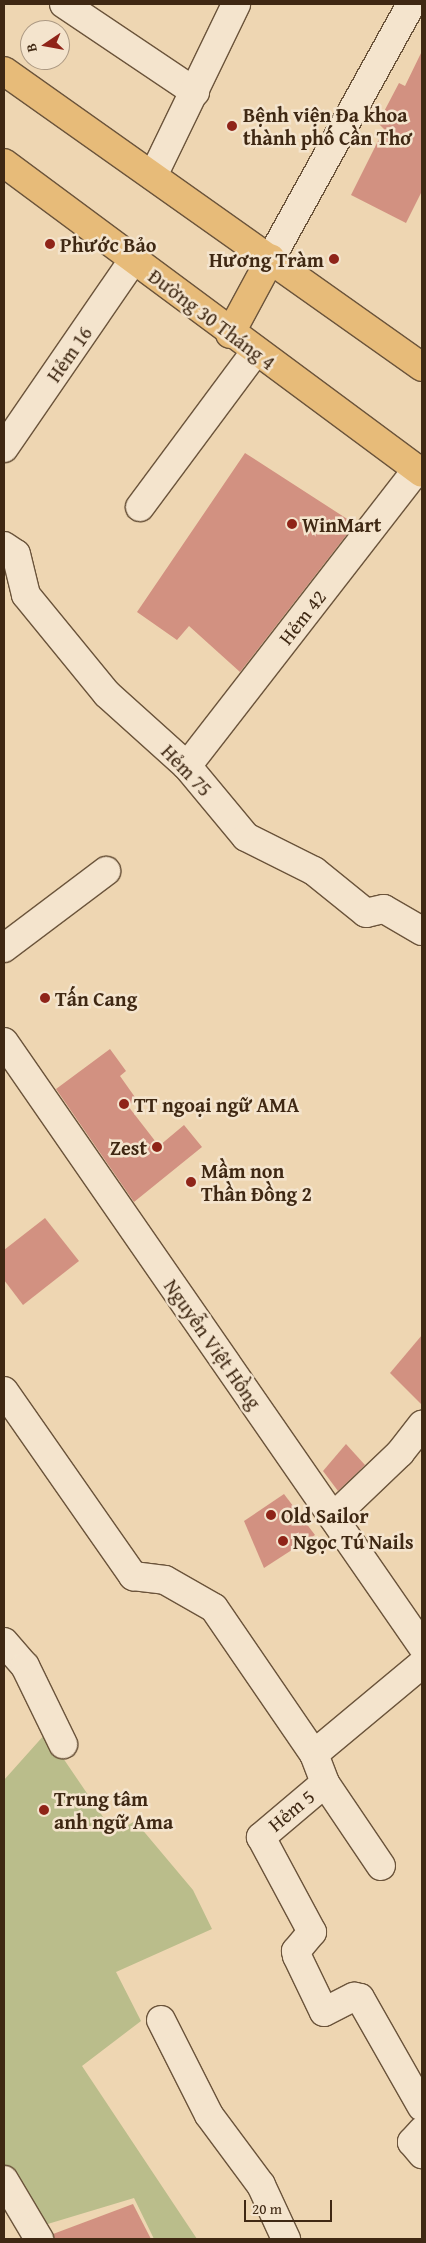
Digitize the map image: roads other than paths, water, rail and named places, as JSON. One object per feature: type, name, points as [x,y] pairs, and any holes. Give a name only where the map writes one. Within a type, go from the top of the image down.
[{"type":"main road","points":[[4,71],[271,258],[422,367]]},
{"type":"main road","name":"Đường 30 Tháng 4","points":[[4,163],[230,334],[419,471]]},
{"type":"main road","points":[[230,334],[271,258]]},
{"type":"street","points":[[64,4],[195,92]]},
{"type":"street","points":[[153,176],[236,4]]},
{"type":"street","points":[[271,258],[413,12]]},
{"type":"street","name":"Hẻm 16","points":[[4,448],[133,260]]},
{"type":"street","points":[[140,507],[255,352]]},
{"type":"street","name":"Hẻm 42","points":[[187,766],[419,471]]},
{"type":"street","name":"Hẻm 75","points":[[4,546],[16,554],[26,595],[101,687],[187,766],[246,837],[314,870],[366,912],[384,909],[422,931]]},
{"type":"street","points":[[4,948],[106,871]]},
{"type":"street","name":"Nguyễn Việt Hồng","points":[[4,1042],[422,1646]]},
{"type":"street","name":"Hẻm 5","points":[[4,1391],[133,1576],[165,1580],[214,1608],[314,1754],[325,1783],[261,1837],[312,1932],[296,1951],[297,1956],[324,2012],[354,1997],[360,1998],[422,2107]]},
{"type":"street","points":[[332,1517],[400,1453],[422,1425]]},
{"type":"street","points":[[4,1642],[24,1666],[63,1744]]},
{"type":"street","points":[[314,1754],[422,1664]]},
{"type":"street","points":[[325,1783],[381,1866]]},
{"type":"street","points":[[161,2020],[209,2116],[261,2185],[286,2239]]},
{"type":"street","points":[[422,2131],[412,2142],[422,2154]]},
{"type":"street","points":[[4,2180],[39,2239]]},
{"type":"place","name":"Bệnh viện Đa khoa thành phố Cần Thơ","points":[[232,126]]},
{"type":"place","name":"Phước Bảo","points":[[50,244]]},
{"type":"place","name":"Hương Tràm","points":[[334,259]]},
{"type":"place","name":"WinMart","points":[[292,524]]},
{"type":"place","name":"Tấn Cang","points":[[45,998]]},
{"type":"place","name":"TT ngoại ngữ AMA","points":[[124,1104]]},
{"type":"place","name":"Zest","points":[[157,1147]]},
{"type":"place","name":"Mầm non Thần Đồng 2","points":[[191,1182]]},
{"type":"place","name":"Old Sailor","points":[[271,1515]]},
{"type":"place","name":"Ngọc Tú Nails","points":[[283,1541]]},
{"type":"place","name":"Trung tâm anh ngữ Ama","points":[[44,1810]]}]
